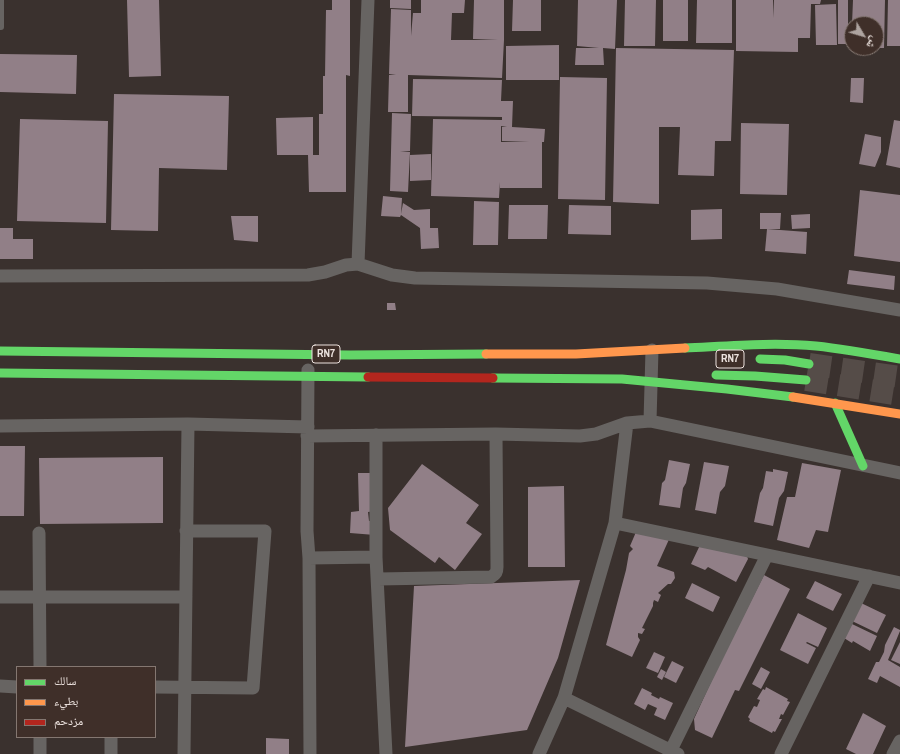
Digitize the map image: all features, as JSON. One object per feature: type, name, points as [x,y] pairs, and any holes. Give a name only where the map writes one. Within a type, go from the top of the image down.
[{"type":"highway","points":[[652,350],[732,345],[795,346],[843,349],[900,359]]},
{"type":"highway","name":"RN7","points":[[0,351],[308,354],[576,354],[652,350],[696,356]]},
{"type":"highway","name":"RN7","points":[[749,359],[785,360],[809,364]]},
{"type":"highway","name":"RN7","points":[[0,373],[586,378],[651,381],[691,377]]},
{"type":"highway","name":"RN7","points":[[710,376],[755,376],[806,380]]},
{"type":"highway","points":[[651,381],[709,386],[835,403],[900,414]]},
{"type":"highway","points":[[835,403],[863,466]]},
{"type":"street","points":[[358,264],[368,0]]},
{"type":"street","points":[[0,276],[300,275],[325,272],[346,265],[358,264],[392,275],[415,278],[677,282],[744,285],[810,294],[900,310]]},
{"type":"street","points":[[650,421],[652,350]]},
{"type":"street","points":[[308,354],[307,531],[309,558],[310,754]]},
{"type":"street","points":[[0,426],[188,424],[376,436],[496,434],[580,436],[596,434],[627,423],[650,421],[900,473]]},
{"type":"street","points":[[539,754],[564,698],[615,523],[627,423]]},
{"type":"street","points":[[184,754],[188,424]]},
{"type":"street","points":[[378,579],[491,577],[495,575],[497,571],[496,434]]},
{"type":"street","points":[[376,436],[376,557],[386,754]]},
{"type":"street","points":[[615,523],[900,583]]},
{"type":"street","points":[[156,687],[253,688],[265,531],[186,532]]},
{"type":"street","points":[[39,533],[40,666]]},
{"type":"street","points":[[564,698],[673,753],[767,555]]},
{"type":"street","points":[[309,558],[376,557]]},
{"type":"street","points":[[781,754],[869,576]]},
{"type":"street","points":[[0,597],[186,597]]},
{"type":"street","points":[[0,686],[16,686]]},
{"type":"street","points":[[40,738],[40,754]]},
{"type":"street","points":[[111,738],[111,754]]},
{"type":"street","points":[[893,754],[900,741]]},
{"type":"lane","points":[[1,0],[1,27]]},
{"type":"building","points":[[127,0],[159,0],[161,76],[129,77]]},
{"type":"building","points":[[332,0],[350,0],[350,76],[346,75],[346,192],[309,192],[308,155],[277,155],[276,118],[313,117],[313,155],[319,155],[319,114],[323,114],[323,76],[325,76],[326,10],[332,10]]},
{"type":"building","points":[[390,0],[411,0],[411,9],[390,8]]},
{"type":"building","points":[[421,0],[465,0],[464,13],[452,13],[451,40],[498,40],[473,39],[474,0],[504,0],[502,78],[408,75],[408,112],[388,112],[389,75],[396,75],[389,74],[391,9],[411,10],[411,36],[413,13],[421,13]]},
{"type":"building","points":[[513,0],[541,0],[541,31],[512,31]]},
{"type":"building","points":[[578,0],[617,0],[615,49],[603,48],[604,65],[575,65],[576,48],[599,48],[577,46]]},
{"type":"building","points":[[625,0],[656,0],[655,46],[624,46]]},
{"type":"building","points":[[663,0],[688,0],[688,41],[663,41]]},
{"type":"building","points":[[697,0],[732,0],[732,43],[696,43]]},
{"type":"building","points":[[736,0],[773,0],[773,18],[774,0],[821,0],[820,4],[811,4],[810,38],[798,38],[798,52],[736,51]]},
{"type":"building","points":[[838,0],[848,0],[848,16],[844,16],[844,44],[838,44]]},
{"type":"building","points":[[853,0],[885,0],[884,48],[884,16],[852,16]]},
{"type":"building","points":[[888,0],[900,0],[900,46],[887,46]]},
{"type":"building","points":[[836,4],[837,45],[816,45],[815,5]]},
{"type":"building","points":[[559,45],[559,80],[506,80],[506,46]]},
{"type":"building","points":[[616,48],[734,50],[731,141],[715,141],[714,176],[678,175],[680,127],[659,127],[659,204],[613,202]]},
{"type":"building","points":[[0,54],[77,55],[76,94],[0,92]]},
{"type":"building","points":[[560,77],[607,78],[605,200],[558,199]]},
{"type":"building","points":[[851,78],[864,78],[863,103],[850,102]]},
{"type":"building","points":[[413,79],[502,80],[501,101],[513,101],[512,127],[545,129],[544,142],[542,142],[542,188],[500,188],[500,182],[499,198],[431,196],[433,119],[502,120],[502,117],[412,116]],"holes":[[[501,126],[507,127],[502,127],[502,141],[529,142],[501,142]]]},
{"type":"building","points":[[114,94],[229,96],[227,170],[159,168],[158,231],[111,230]]},
{"type":"building","points":[[392,113],[411,114],[410,151],[400,152],[410,152],[408,192],[390,191]]},
{"type":"building","points":[[20,119],[108,121],[106,223],[17,221]]},
{"type":"building","points":[[894,120],[900,121],[900,168],[886,165]]},
{"type":"building","points":[[741,123],[789,124],[787,195],[740,194]]},
{"type":"building","points":[[865,134],[881,137],[881,152],[875,167],[859,164]]},
{"type":"building","points":[[431,154],[431,180],[410,181],[410,155]]},
{"type":"building","points":[[860,190],[900,195],[900,262],[854,256]]},
{"type":"building","points":[[383,196],[402,198],[401,214],[403,203],[414,210],[430,209],[430,228],[438,228],[439,248],[421,249],[420,228],[401,215],[400,217],[381,216]]},
{"type":"building","points":[[474,201],[499,202],[498,245],[473,245]]},
{"type":"building","points":[[509,205],[548,205],[547,239],[508,239]]},
{"type":"building","points":[[569,205],[611,206],[611,235],[568,234]]},
{"type":"building","points":[[722,209],[722,239],[691,240],[691,210]]},
{"type":"building","points":[[760,213],[781,213],[780,229],[760,229]]},
{"type":"building","points":[[810,214],[810,228],[792,229],[791,215]]},
{"type":"building","points":[[231,216],[258,216],[258,242],[234,240]]},
{"type":"building","points":[[0,228],[13,228],[13,239],[33,239],[33,259],[0,259]]},
{"type":"building","points":[[767,229],[807,232],[806,254],[765,251]]},
{"type":"building","points":[[849,270],[895,276],[894,290],[847,284]]},
{"type":"building","points":[[387,303],[395,303],[396,310],[387,310]]},
{"type":"building","points":[[0,446],[25,446],[24,516],[0,516]]},
{"type":"building","points":[[163,457],[163,523],[40,524],[39,458]]},
{"type":"building","points":[[669,460],[690,464],[686,483],[683,488],[680,508],[659,505],[662,483],[665,480]]},
{"type":"building","points":[[704,462],[729,466],[725,486],[720,492],[716,514],[695,510]]},
{"type":"building","points":[[802,463],[841,470],[828,532],[816,530],[809,548],[777,540],[787,497],[795,497]]},
{"type":"building","points":[[422,464],[479,505],[466,523],[482,534],[455,570],[439,557],[435,563],[390,530],[388,508]]},
{"type":"building","points":[[773,469],[788,472],[784,491],[779,498],[773,526],[754,522],[766,471],[773,472]]},
{"type":"building","points":[[358,473],[374,473],[375,511],[368,512],[369,521],[374,520],[375,535],[350,533],[351,512],[359,511]]},
{"type":"building","points":[[564,486],[565,567],[528,567],[528,487]]},
{"type":"building","points":[[636,532],[671,535],[657,566],[674,572],[675,578],[671,584],[668,584],[658,593],[661,595],[658,602],[654,600],[653,606],[642,628],[645,629],[642,634],[638,633],[640,640],[632,657],[606,645],[626,570],[629,553],[633,549],[630,546]]},
{"type":"building","points":[[701,543],[746,553],[748,559],[736,582],[708,567],[705,570],[691,564]]},
{"type":"building","points":[[764,575],[790,589],[739,691],[735,690],[712,738],[695,730],[694,719],[721,660]]},
{"type":"building","points":[[580,580],[558,658],[527,730],[405,747],[414,586]]},
{"type":"building","points":[[815,581],[842,594],[833,611],[806,598]]},
{"type":"building","points":[[692,583],[720,597],[713,612],[685,598]]},
{"type":"building","points":[[861,603],[886,615],[877,633],[852,621]]},
{"type":"building","points":[[798,613],[827,628],[818,647],[807,642],[806,643],[816,648],[808,664],[780,650]]},
{"type":"building","points":[[852,624],[877,636],[870,651],[853,641],[852,643],[844,638]]},
{"type":"building","points":[[894,627],[900,631],[888,660],[900,667],[900,687],[880,676],[877,683],[868,679],[876,662],[879,662],[884,652],[885,645]]},
{"type":"building","points":[[900,642],[900,664],[891,660]]},
{"type":"building","points":[[654,652],[665,657],[658,673],[646,668]]},
{"type":"building","points":[[672,661],[684,667],[676,683],[664,677]]},
{"type":"building","points":[[761,667],[770,672],[761,689],[752,684]]},
{"type":"building","points":[[661,669],[666,672],[662,680],[657,677]]},
{"type":"building","points":[[766,687],[788,699],[787,701],[790,702],[783,715],[781,714],[779,719],[782,719],[775,732],[773,731],[772,733],[749,721],[750,719],[748,717],[754,706],[757,707],[760,700],[757,699]]},
{"type":"building","points":[[642,688],[652,693],[651,695],[659,699],[660,697],[673,703],[665,720],[654,715],[657,708],[648,704],[645,710],[634,704]]},
{"type":"building","points":[[863,713],[886,726],[873,754],[856,754],[846,749]]},
{"type":"building","points":[[266,738],[289,739],[289,754],[266,754]]},
{"type":"tunnel","points":[[809,364],[900,377]]},
{"type":"tunnel","points":[[806,380],[900,395]]},
{"type":"traffic: fast","points":[[685,348],[783,344],[816,346],[900,359]]},
{"type":"traffic: fast","points":[[0,351],[350,355],[486,354]]},
{"type":"traffic: fast","points":[[760,359],[785,360],[809,364]]},
{"type":"traffic: fast","points":[[0,373],[368,377]]},
{"type":"traffic: fast","points":[[716,375],[806,380]]},
{"type":"traffic: fast","points":[[493,378],[622,379],[793,397]]},
{"type":"traffic: fast","points":[[835,403],[863,466]]},
{"type":"traffic: slow","points":[[486,354],[576,354],[685,348]]},
{"type":"traffic: slow","points":[[793,397],[900,414]]},
{"type":"traffic: jam","points":[[368,377],[493,378]]}]
